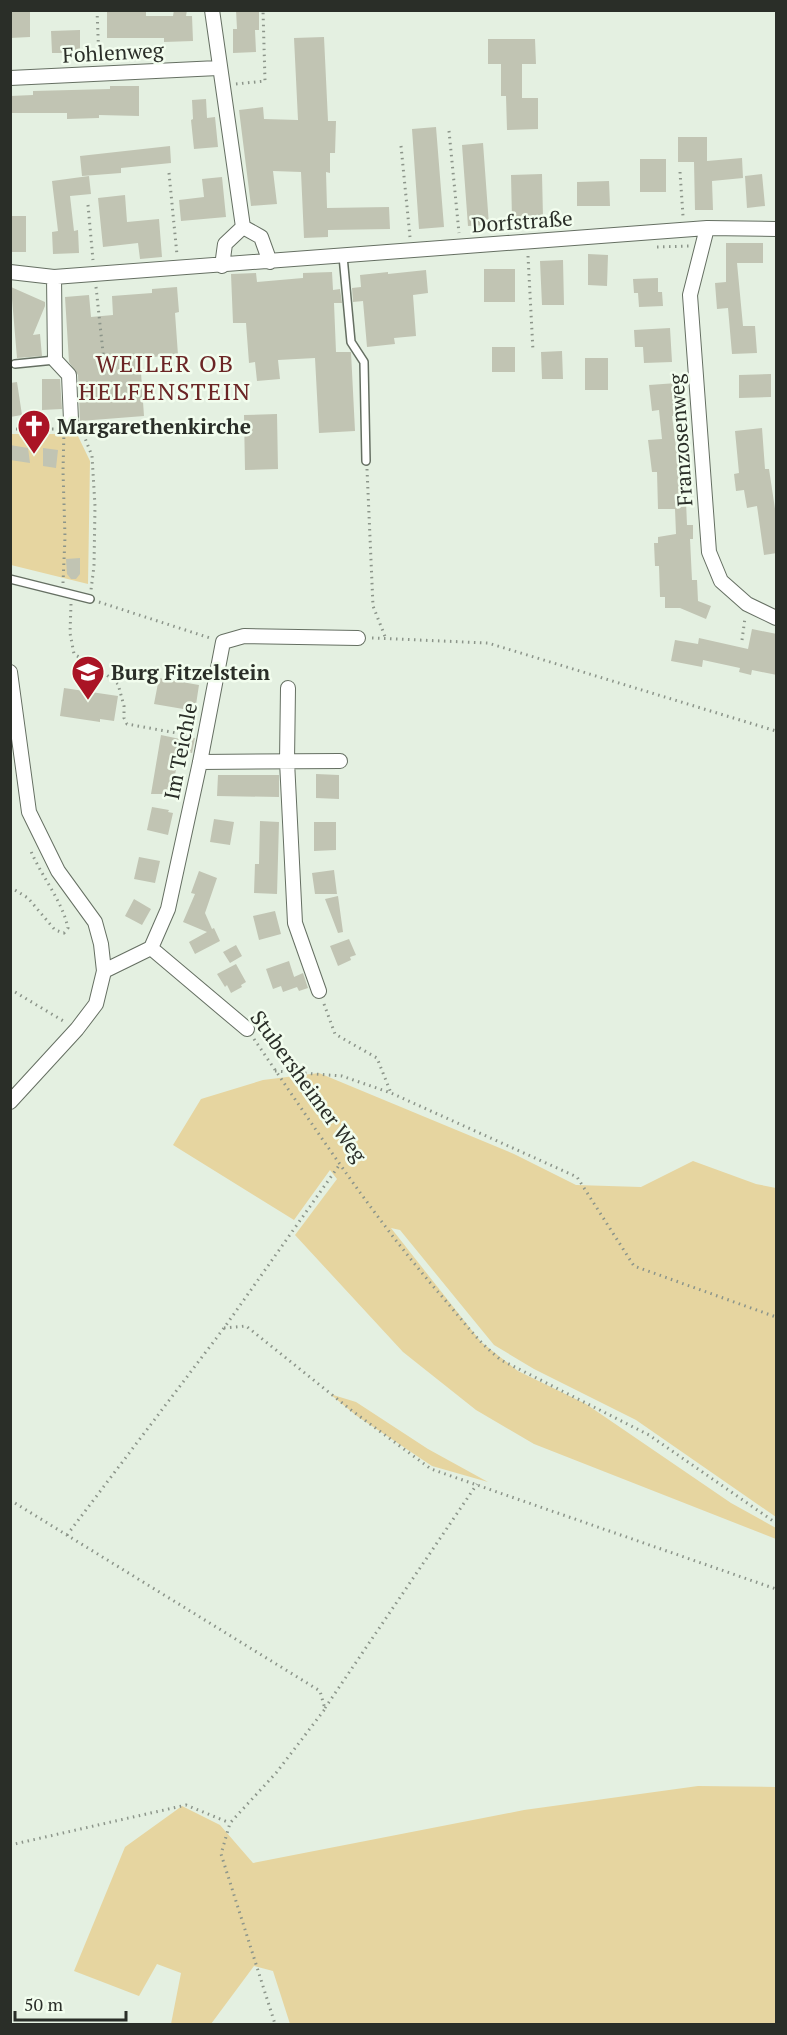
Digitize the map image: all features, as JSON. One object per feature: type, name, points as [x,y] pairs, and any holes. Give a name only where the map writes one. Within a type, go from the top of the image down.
[{"type":"street","points":[[212,10],[218,68],[243,227]]},
{"type":"street","name":"Fohlenweg","points":[[10,78],[218,68]]},
{"type":"street","points":[[243,227],[261,237],[270,262]]},
{"type":"street","points":[[222,266],[225,244],[243,227]]},
{"type":"street","name":"Dorfstraße","points":[[10,272],[54,277],[706,228],[777,229]]},
{"type":"street","name":"Franzosenweg","points":[[706,228],[690,295],[708,552],[721,581],[747,604],[777,618]]},
{"type":"street","points":[[54,277],[55,360],[69,375],[68,426]]},
{"type":"street","points":[[223,642],[244,636],[358,638]]},
{"type":"street","name":"Im Teichle","points":[[152,948],[168,909],[205,739],[223,642]]},
{"type":"street","points":[[10,672],[29,812],[58,871],[95,922],[101,944],[104,971],[96,1004],[77,1029],[10,1102]]},
{"type":"street","points":[[288,688],[287,761],[296,923],[319,991]]},
{"type":"street","points":[[200,762],[340,761]]},
{"type":"street","points":[[104,971],[152,948]]},
{"type":"street","name":"Stubersheimer Weg","points":[[152,948],[247,1029]]},
{"type":"lane","points":[[343,256],[351,342],[364,362],[366,461]]},
{"type":"lane","points":[[15,364],[55,360]]},
{"type":"lane","points":[[10,579],[90,599]]},
{"type":"path","points":[[97,10],[100,74]]},
{"type":"path","points":[[222,85],[265,81],[263,10]]},
{"type":"path","points":[[449,131],[460,247]]},
{"type":"path","points":[[401,146],[411,251]]},
{"type":"path","points":[[680,172],[684,230]]},
{"type":"path","points":[[169,173],[178,269]]},
{"type":"path","points":[[88,205],[104,362]]},
{"type":"path","points":[[527,242],[533,351]]},
{"type":"path","points":[[10,429],[68,426],[83,433],[92,456],[94,566],[90,599],[223,642]]},
{"type":"path","points":[[63,591],[65,537],[63,471],[68,426]]},
{"type":"path","points":[[366,461],[374,606],[386,639]]},
{"type":"path","points":[[71,593],[70,633],[74,654],[118,684],[127,724],[205,739]]},
{"type":"path","points":[[742,640],[747,604]]},
{"type":"path","points":[[358,638],[488,643],[777,731]]},
{"type":"path","points":[[11,887],[28,898],[56,930],[64,933],[68,928],[65,914],[38,868],[27,842]]},
{"type":"path","points":[[10,989],[77,1029]]},
{"type":"path","points":[[319,991],[334,1034],[377,1058],[390,1093]]},
{"type":"path","name":"Stubersheimer Weg","points":[[247,1029],[340,1164],[414,1265],[486,1348],[501,1360],[649,1435],[777,1524]]},
{"type":"path","points":[[275,1071],[342,1076],[390,1093],[577,1177],[634,1266],[777,1317]]},
{"type":"path","points":[[67,1535],[224,1328],[340,1164]]},
{"type":"path","points":[[224,1328],[246,1326],[351,1410],[431,1469],[777,1588]]},
{"type":"path","points":[[275,2025],[221,1854],[230,1823],[276,1773],[325,1709],[477,1484]]},
{"type":"path","points":[[10,1500],[320,1691],[325,1709]]},
{"type":"path","points":[[10,1845],[186,1805],[230,1823]]},
{"type":"shaded area","points":[[11,434],[77,434],[90,461],[88,584],[11,565]]},
{"type":"shaded area","points":[[319,1073],[514,1154],[576,1185],[641,1187],[693,1161],[756,1184],[776,1188],[776,1517],[636,1420],[534,1369],[494,1345],[400,1230],[391,1228],[481,1342],[518,1371],[586,1404],[731,1503],[776,1528],[776,1539],[534,1444],[476,1410],[403,1352],[295,1235],[337,1179],[330,1170],[294,1220],[173,1145],[201,1099],[263,1080]]},
{"type":"shaded area","points":[[330,1394],[356,1402],[428,1449],[488,1482],[432,1466],[357,1416]]},
{"type":"shaded area","points":[[698,1786],[776,1787],[776,2024],[290,2024],[273,1971],[254,1966],[211,2024],[171,2024],[181,1973],[157,1964],[139,1996],[74,1971],[125,1847],[182,1806],[220,1825],[253,1863],[524,1810]]},
{"type":"building","points":[[10,10],[30,10],[30,37],[10,38]]},
{"type":"building","points":[[174,10],[187,10],[186,16],[192,16],[193,41],[164,42],[164,38],[107,38],[107,12],[146,12],[146,16],[173,16]]},
{"type":"building","points":[[236,10],[259,10],[259,30],[255,30],[256,52],[233,53],[233,29],[237,29]]},
{"type":"building","points":[[80,30],[80,53],[52,53],[51,31]]},
{"type":"building","points":[[324,37],[328,121],[336,121],[335,153],[330,153],[330,173],[326,172],[327,208],[389,207],[390,229],[328,230],[328,237],[304,238],[301,172],[273,171],[277,204],[251,206],[239,110],[263,107],[264,119],[298,120],[294,38]]},
{"type":"building","points":[[488,39],[535,39],[536,64],[522,64],[522,98],[538,98],[538,129],[507,130],[506,96],[501,96],[501,64],[488,64]]},
{"type":"building","points":[[110,86],[139,86],[139,116],[99,115],[99,118],[67,119],[67,113],[10,113],[10,96],[33,95],[33,91],[110,89]]},
{"type":"building","points":[[206,99],[207,118],[215,117],[218,147],[194,149],[191,120],[193,119],[192,100]]},
{"type":"building","points":[[436,127],[444,227],[419,229],[412,129]]},
{"type":"building","points":[[678,137],[707,137],[707,161],[742,158],[743,178],[712,181],[713,210],[695,210],[694,162],[678,162]]},
{"type":"building","points":[[483,143],[489,225],[468,226],[462,145]]},
{"type":"building","points":[[170,146],[171,163],[121,168],[121,173],[82,176],[80,156]]},
{"type":"building","points":[[640,159],[666,159],[666,192],[640,192]]},
{"type":"building","points":[[542,174],[543,218],[512,219],[511,175]]},
{"type":"building","points":[[762,174],[765,206],[747,208],[745,176]]},
{"type":"building","points":[[89,176],[91,194],[70,196],[74,231],[78,230],[79,253],[53,254],[52,232],[58,231],[52,181]]},
{"type":"building","points":[[222,177],[226,217],[181,221],[179,200],[204,197],[202,179]]},
{"type":"building","points":[[609,181],[610,206],[577,206],[577,182]]},
{"type":"building","points":[[125,195],[127,222],[159,219],[162,257],[140,259],[138,243],[103,247],[98,198]]},
{"type":"building","points":[[10,216],[26,216],[26,252],[10,252]]},
{"type":"building","points":[[726,243],[763,243],[763,263],[737,263],[743,326],[755,326],[757,353],[732,354],[728,308],[717,309],[715,283],[726,282]]},
{"type":"building","points":[[588,254],[608,255],[607,286],[588,285]]},
{"type":"building","points":[[563,260],[564,305],[542,305],[540,261]]},
{"type":"building","points":[[484,269],[515,269],[515,302],[484,302]]},
{"type":"building","points":[[426,270],[428,293],[413,295],[416,336],[394,338],[395,344],[367,347],[363,301],[353,302],[352,288],[361,287],[360,275]]},
{"type":"building","points":[[332,272],[333,290],[340,289],[342,303],[334,303],[336,352],[351,352],[355,431],[319,433],[315,358],[278,360],[280,379],[257,381],[255,362],[249,363],[246,323],[233,323],[231,274],[256,273],[257,282],[303,278],[303,273]]},
{"type":"building","points":[[658,278],[658,292],[662,292],[663,306],[639,307],[638,293],[634,293],[633,279]]},
{"type":"building","points":[[11,287],[45,302],[33,335],[40,334],[42,356],[17,358]]},
{"type":"building","points":[[177,287],[179,312],[175,313],[178,355],[140,358],[144,416],[80,421],[78,375],[69,362],[65,297],[89,295],[91,317],[113,315],[112,296],[152,293],[152,289]]},
{"type":"building","points":[[670,328],[672,362],[644,363],[643,347],[635,347],[634,330]]},
{"type":"building","points":[[492,347],[515,347],[515,372],[492,372]]},
{"type":"building","points":[[562,351],[563,379],[542,379],[541,352]]},
{"type":"building","points":[[585,358],[608,358],[608,390],[585,390]]},
{"type":"building","points":[[771,374],[771,397],[739,398],[739,375]]},
{"type":"building","points":[[42,379],[60,379],[62,409],[42,410]]},
{"type":"building","points":[[17,382],[22,415],[10,417],[10,383]]},
{"type":"building","points":[[677,383],[680,416],[672,416],[680,478],[685,477],[687,525],[693,525],[693,539],[690,539],[692,580],[697,580],[698,601],[711,606],[706,619],[680,608],[665,608],[665,597],[660,597],[659,566],[655,566],[654,543],[658,543],[658,537],[676,534],[675,509],[658,509],[657,472],[652,472],[648,440],[662,439],[659,410],[652,411],[649,385]]},
{"type":"building","points":[[277,414],[278,469],[245,470],[244,415]]},
{"type":"building","points":[[762,428],[765,469],[769,469],[777,522],[777,553],[764,555],[757,506],[747,508],[744,490],[736,491],[734,474],[739,473],[735,431]]},
{"type":"building","points":[[10,445],[28,448],[30,463],[10,460]]},
{"type":"building","points":[[43,448],[58,450],[56,468],[43,466]]},
{"type":"building","points":[[80,558],[80,574],[76,579],[71,579],[67,574],[66,559]]},
{"type":"building","points":[[752,629],[777,634],[777,675],[752,670],[751,675],[739,672],[740,668],[703,660],[702,667],[671,661],[675,640],[698,644],[699,638],[748,649]]},
{"type":"building","points":[[159,678],[199,685],[195,711],[154,704]]},
{"type":"building","name":"Burg Fitzelstein","points":[[64,688],[118,696],[114,721],[100,719],[100,722],[60,716]]},
{"type":"building","points":[[161,735],[180,739],[181,736],[195,738],[192,753],[183,752],[181,763],[177,763],[172,794],[151,794]]},
{"type":"building","points":[[316,774],[339,775],[339,799],[316,798]]},
{"type":"building","points":[[218,775],[279,775],[279,797],[217,796]]},
{"type":"building","points":[[152,807],[173,813],[168,835],[147,830]]},
{"type":"building","points":[[214,819],[234,822],[230,845],[210,842]]},
{"type":"building","points":[[260,821],[279,822],[277,894],[254,893],[255,864],[259,864]]},
{"type":"building","points":[[314,822],[336,822],[336,850],[314,851]]},
{"type":"building","points":[[139,857],[160,861],[155,883],[134,879]]},
{"type":"building","points":[[334,870],[337,894],[315,894],[312,873]]},
{"type":"building","points":[[199,871],[217,878],[205,913],[220,941],[195,954],[189,942],[207,932],[183,922],[195,894],[191,893]]},
{"type":"building","points":[[338,896],[343,932],[338,933],[325,899]]},
{"type":"building","points":[[134,899],[151,909],[142,925],[125,916]]},
{"type":"building","points":[[275,911],[281,934],[259,940],[253,916]]},
{"type":"building","points":[[349,939],[356,955],[338,966],[330,946]]},
{"type":"building","points":[[236,945],[242,956],[230,963],[223,952]]},
{"type":"building","points":[[289,961],[294,977],[303,973],[308,988],[299,991],[297,987],[283,992],[281,986],[273,989],[266,969]]},
{"type":"building","points":[[236,964],[246,982],[231,993],[217,974]]},
{"type":"place","name":"Margarethenkirche","points":[[34,455]]},
{"type":"place","name":"Burg Fitzelstein","points":[[88,701]]},
{"type":"district","name":"WEILER OB HELFENSTEIN","points":[[165,377]]}]
